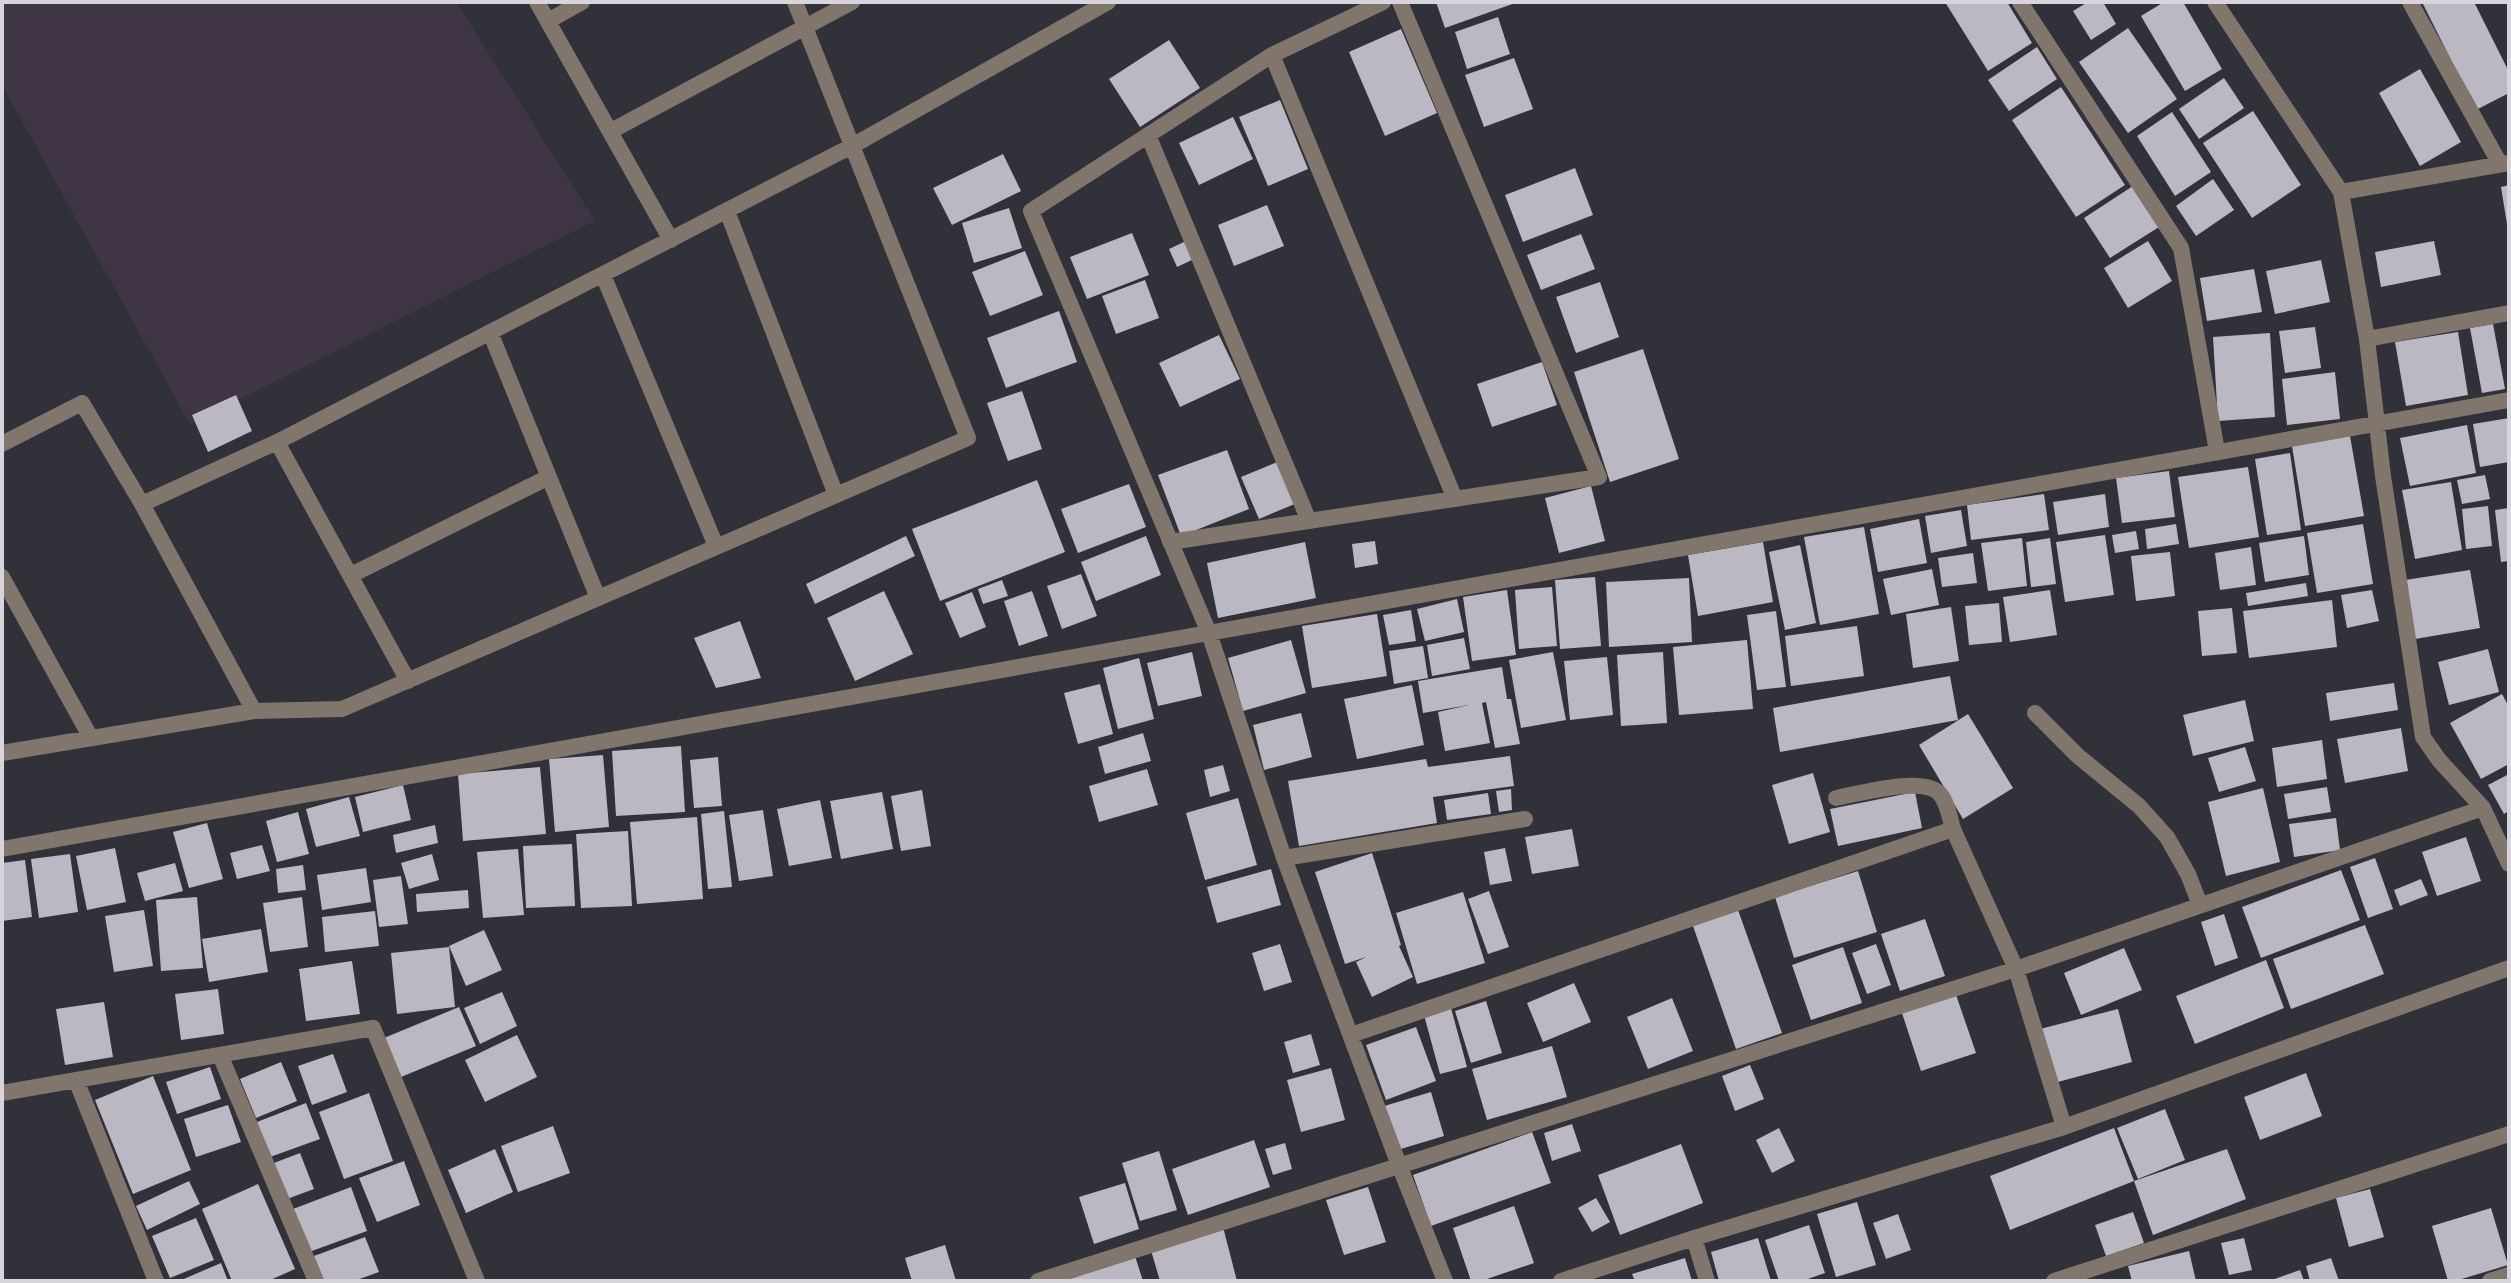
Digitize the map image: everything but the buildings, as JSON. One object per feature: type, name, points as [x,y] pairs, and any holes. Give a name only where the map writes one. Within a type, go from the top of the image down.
[{"type":"street","points":[[537,2],[671,240]]},
{"type":"street","points":[[548,21],[582,2]]},
{"type":"street","points":[[2,753],[254,711],[342,709],[968,438],[795,2]]},
{"type":"street","points":[[611,131],[852,2]]},
{"type":"street","points":[[142,504],[277,442],[727,211],[852,146],[1108,2]]},
{"type":"street","points":[[1383,2],[1272,55],[1031,211],[1209,633],[1284,858],[1445,1281]]},
{"type":"street","points":[[1170,542],[1599,477],[1400,2]]},
{"type":"street","points":[[2020,2],[2181,248],[2217,451]]},
{"type":"street","points":[[2215,2],[2341,192],[2367,339],[2376,423],[2423,737],[2439,760],[2483,808],[2509,864]]},
{"type":"street","points":[[2341,192],[2504,164],[2410,2]]},
{"type":"street","points":[[1272,55],[1455,499]]},
{"type":"street","points":[[1148,135],[1309,521]]},
{"type":"street","points":[[727,211],[836,495]]},
{"type":"street","points":[[603,275],[716,546]]},
{"type":"street","points":[[2367,339],[2509,313]]},
{"type":"street","points":[[490,332],[598,598]]},
{"type":"street","points":[[2,849],[2509,400]]},
{"type":"street","points":[[2,444],[82,403],[142,504],[254,711]]},
{"type":"street","points":[[277,442],[408,681]]},
{"type":"street","points":[[351,575],[549,477]]},
{"type":"street","points":[[2,577],[91,738]]},
{"type":"street","points":[[2035,713],[2078,756],[2139,806],[2167,837],[2188,874],[2200,905]]},
{"type":"street","points":[[1836,798],[1902,786],[1933,787],[1942,796],[1953,829],[2016,969],[2064,1127]]},
{"type":"street","points":[[1038,1281],[2016,969],[2483,808]]},
{"type":"street","points":[[1284,858],[1525,819]]},
{"type":"street","points":[[1351,1035],[1953,829]]},
{"type":"street","points":[[1561,1281],[2064,1127],[2509,968]]},
{"type":"street","points":[[2,1093],[373,1028],[477,1281]]},
{"type":"street","points":[[220,1055],[316,1281]]},
{"type":"street","points":[[76,1080],[156,1281]]},
{"type":"street","points":[[2054,1281],[2509,1134]]},
{"type":"street","points":[[1694,1238],[1707,1281]]},
{"type":"street","points":[[2490,1281],[2509,1275]]},
{"type":"shaded area","points":[[2,2],[456,2],[595,221],[190,424],[2,85]]}]
